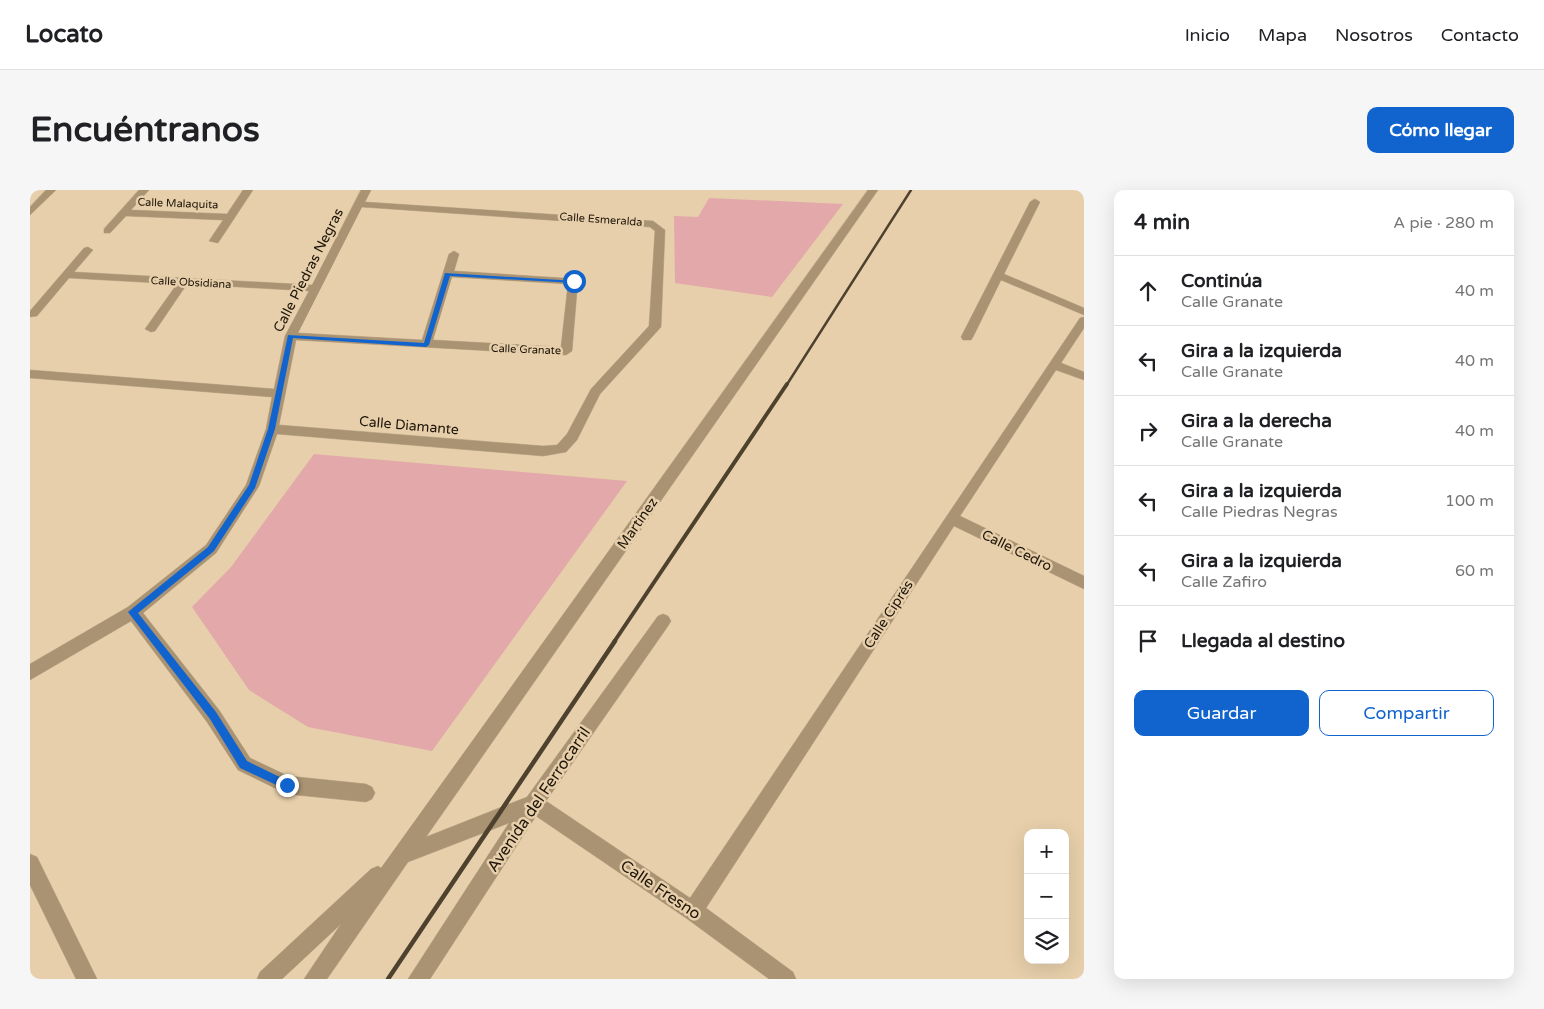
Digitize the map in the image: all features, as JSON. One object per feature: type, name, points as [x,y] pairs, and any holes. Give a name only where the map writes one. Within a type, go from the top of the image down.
[{"type":"street","points":[[30,212],[51,190]]},
{"type":"street","name":"Calle Malaquita","points":[[124,213],[144,190]]},
{"type":"street","name":"Calle Malaquita","points":[[124,213],[229,217],[248,190]]},
{"type":"street","name":"Calle Piedras Negras","points":[[30,673],[133,612],[211,549],[252,486],[272,429],[290,336],[366,190]]},
{"type":"street","name":"Martínez","points":[[401,855],[873,190]]},
{"type":"street","points":[[30,198],[42,199]]},
{"type":"street","points":[[967,336],[1035,202]]},
{"type":"street","name":"Calle Esmeralda","points":[[359,204],[639,222],[653,224],[660,230],[655,327],[596,392],[572,437],[561,449],[543,451]]},
{"type":"street","points":[[108,231],[124,213]]},
{"type":"street","points":[[214,241],[229,217]]},
{"type":"street","points":[[34,314],[88,250]]},
{"type":"street","points":[[426,345],[454,254]]},
{"type":"street","name":"Calle Granate","points":[[290,336],[426,345],[566,351],[574,281],[447,274]]},
{"type":"street","name":"Calle Obsidiana","points":[[67,275],[316,288]]},
{"type":"street","points":[[998,275],[1084,312]]},
{"type":"street","points":[[151,329],[184,281]]},
{"type":"street","name":"Calle Ciprés","points":[[693,911],[951,518],[1084,320]]},
{"type":"street","points":[[1054,365],[1084,376]]},
{"type":"street","points":[[30,374],[278,393]]},
{"type":"street","name":"Calle Diamante","points":[[272,429],[543,451]]},
{"type":"street","name":"Calle Cedro","points":[[951,518],[1084,583]]},
{"type":"street","points":[[133,612],[213,716],[244,764],[287,785],[366,793]]},
{"type":"street","name":"Avenida del Ferrocarril","points":[[418,979],[533,803],[663,621]]},
{"type":"street","points":[[267,979],[401,855],[494,820],[533,803]]},
{"type":"street","name":"Calle Fresno","points":[[533,803],[693,911],[786,979]]},
{"type":"street","points":[[314,979],[401,855]]},
{"type":"street","points":[[30,864],[81,976]]},
{"type":"shaded area","points":[[709,198],[843,204],[772,297],[675,283],[674,216],[698,217]]},
{"type":"shaded area","points":[[314,454],[627,481],[432,751],[308,727],[249,690],[192,607],[231,567]]},
{"type":"railway","points":[[786,386],[911,190]]},
{"type":"railway","points":[[614,642],[787,384]]},
{"type":"railway","points":[[388,979],[615,641]]},
{"type":"route","points":[[287,785],[244,764],[213,716],[133,612],[211,549],[252,486],[272,429],[290,336],[426,345],[447,274],[574,281]]}]
